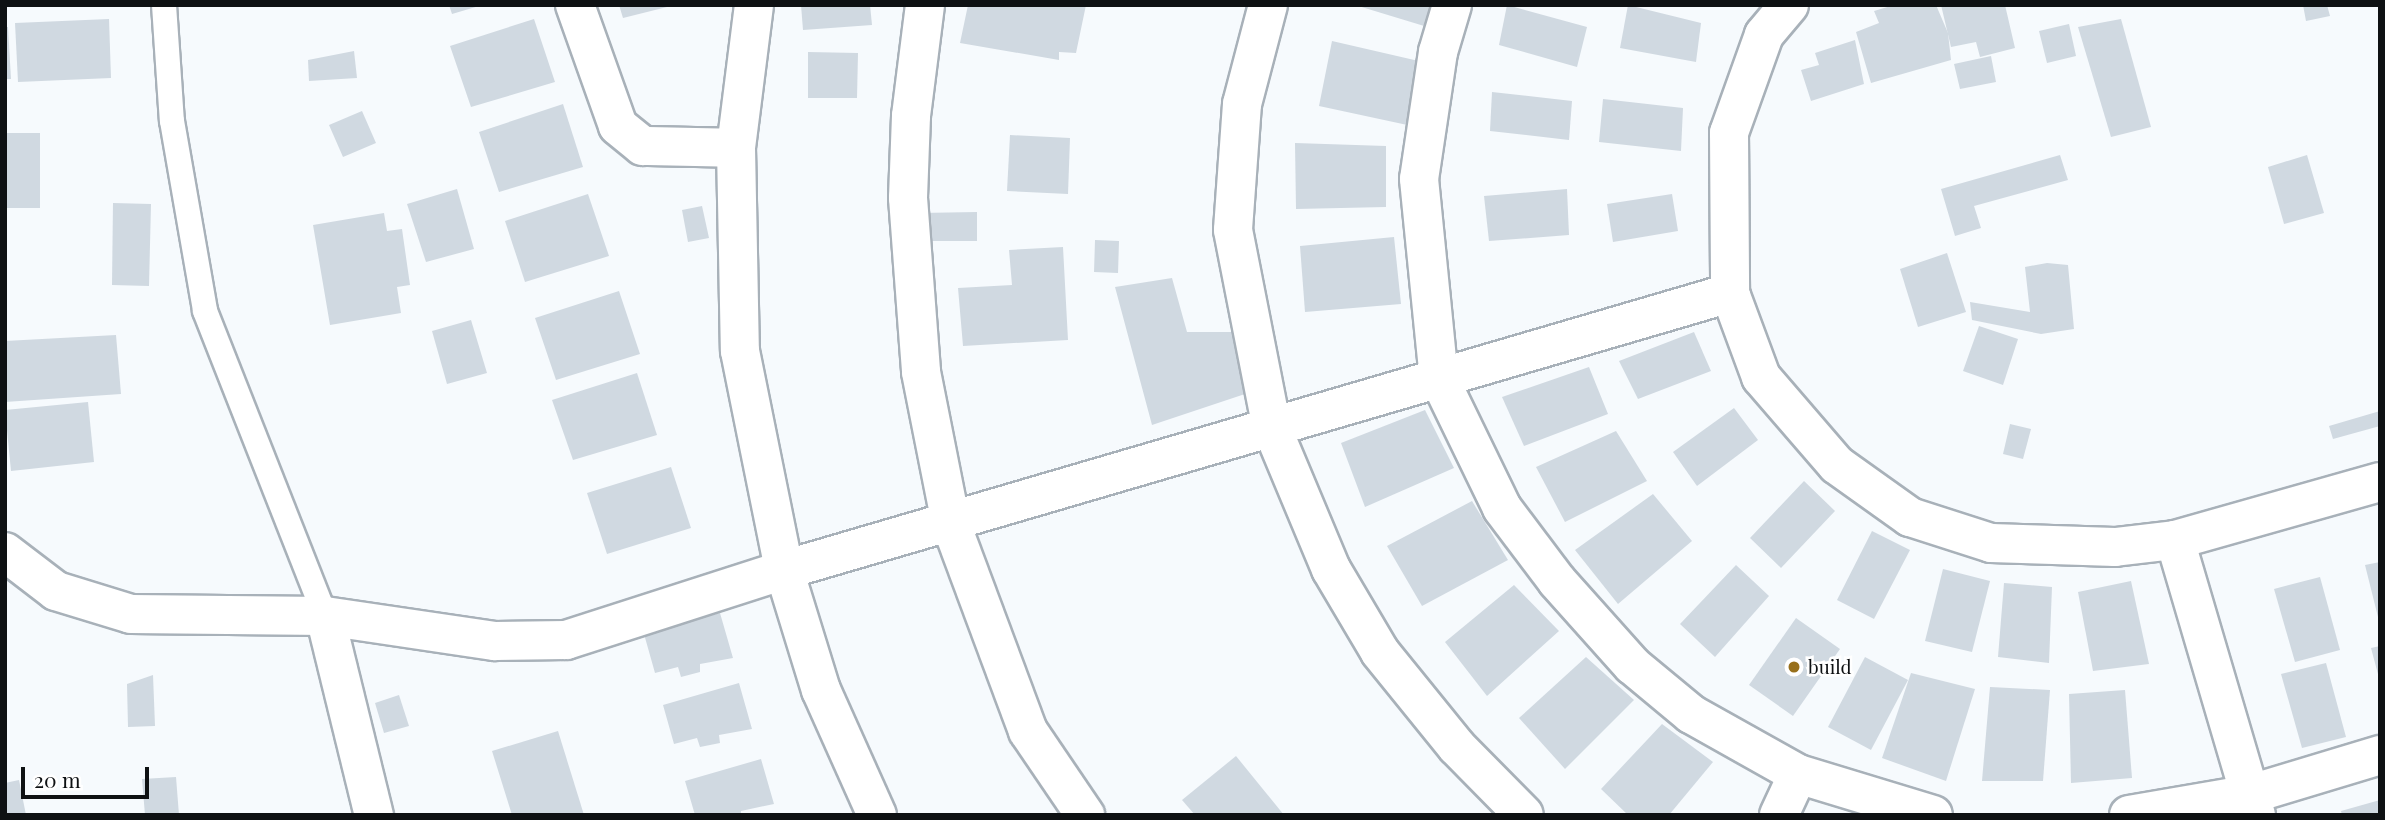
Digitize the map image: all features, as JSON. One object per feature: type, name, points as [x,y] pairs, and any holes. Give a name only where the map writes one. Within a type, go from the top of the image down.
[{"type":"street","points":[[575,5],[618,126],[643,146],[736,148]]},
{"type":"street","points":[[754,5],[736,148],[740,351],[784,570],[821,690],[877,815]]},
{"type":"street","points":[[925,5],[911,116],[908,198],[921,372],[951,524],[1028,731],[1085,815]]},
{"type":"street","points":[[1268,5],[1242,104],[1233,230],[1272,428],[1331,569],[1380,652],[1457,747],[1524,815]]},
{"type":"street","points":[[1452,5],[1438,52],[1419,179],[1440,378],[1502,508],[1557,581],[1632,665],[1691,713],[1798,774],[1933,815]]},
{"type":"street","points":[[1789,5],[1764,35],[1729,133],[1730,293],[1762,377],[1837,465],[1910,517],[1991,543],[2115,547],[2175,540],[2380,482]]},
{"type":"street","points":[[5,552],[56,591],[131,614],[325,616],[495,641],[566,640],[784,570],[951,524],[1730,293]]},
{"type":"street","points":[[2175,540],[2254,805]]},
{"type":"street","points":[[325,616],[374,815]]},
{"type":"street","points":[[2129,815],[2254,805],[2380,755]]},
{"type":"street","points":[[1779,815],[1798,774]]},
{"type":"lane","points":[[164,5],[172,121],[205,312],[325,616]]},
{"type":"building","points":[[449,5],[479,5],[479,6],[452,14]]},
{"type":"building","points":[[619,5],[670,5],[671,6],[623,18]]},
{"type":"building","points":[[801,5],[870,5],[872,25],[803,30]]},
{"type":"building","points":[[968,5],[1086,5],[1076,53],[1059,52],[1059,60],[960,43]]},
{"type":"building","points":[[1355,5],[1440,5],[1434,29]]},
{"type":"building","points":[[1507,5],[1587,27],[1577,67],[1499,45]]},
{"type":"building","points":[[1628,5],[1701,23],[1696,62],[1620,48]]},
{"type":"building","points":[[1894,5],[1936,5],[1948,33],[1951,60],[1871,83],[1856,32],[1879,23],[1874,11]]},
{"type":"building","points":[[1941,5],[2005,5],[2015,48],[1980,57],[1976,42],[1951,47]]},
{"type":"building","points":[[2303,5],[2327,5],[2330,16],[2306,21]]},
{"type":"building","points":[[109,19],[111,78],[18,82],[15,23]]},
{"type":"building","points":[[534,19],[555,82],[471,107],[450,46]]},
{"type":"building","points":[[2121,19],[2151,127],[2111,137],[2078,27]]},
{"type":"building","points":[[2069,24],[2076,56],[2047,63],[2039,31]]},
{"type":"building","points":[[5,27],[8,27],[11,79],[5,79]]},
{"type":"building","points":[[1855,40],[1864,84],[1811,101],[1801,70],[1819,65],[1815,53]]},
{"type":"building","points":[[1332,41],[1423,62],[1412,126],[1319,106]]},
{"type":"building","points":[[354,51],[357,78],[309,81],[308,60]]},
{"type":"building","points":[[808,52],[858,53],[857,98],[808,98]]},
{"type":"building","points":[[1991,56],[1996,82],[1960,89],[1954,64]]},
{"type":"building","points":[[1492,92],[1572,101],[1569,140],[1490,131]]},
{"type":"building","points":[[1603,99],[1683,108],[1681,151],[1599,142]]},
{"type":"building","points":[[563,104],[583,167],[499,192],[479,132]]},
{"type":"building","points":[[362,111],[376,143],[343,157],[329,125]]},
{"type":"building","points":[[5,133],[40,133],[40,208],[5,208]]},
{"type":"building","points":[[1010,135],[1070,138],[1068,194],[1007,191]]},
{"type":"building","points":[[1295,143],[1386,146],[1386,207],[1296,209]]},
{"type":"building","points":[[2060,155],[2068,180],[1974,206],[1981,228],[1955,236],[1941,189]]},
{"type":"building","points":[[2307,155],[2324,213],[2284,224],[2268,167]]},
{"type":"building","points":[[457,189],[474,249],[426,262],[407,204]]},
{"type":"building","points":[[1567,189],[1569,235],[1489,241],[1484,196]]},
{"type":"building","points":[[588,194],[609,256],[525,282],[505,221]]},
{"type":"building","points":[[1672,194],[1678,231],[1613,242],[1607,204]]},
{"type":"building","points":[[113,203],[151,204],[149,286],[112,285]]},
{"type":"building","points":[[702,206],[709,238],[688,242],[682,210]]},
{"type":"building","points":[[977,212],[977,241],[919,241],[919,213]]},
{"type":"building","points":[[384,213],[387,231],[402,229],[410,285],[397,287],[401,313],[330,325],[313,225]]},
{"type":"building","points":[[1394,237],[1401,304],[1305,312],[1300,246]]},
{"type":"building","points":[[1095,240],[1119,241],[1118,273],[1094,272]]},
{"type":"building","points":[[1063,247],[1068,340],[963,346],[958,288],[1012,285],[1009,250]]},
{"type":"building","points":[[1947,253],[1966,312],[1918,327],[1900,269]]},
{"type":"building","points":[[2047,263],[2068,265],[2074,329],[2041,334],[1972,320],[1970,302],[2030,312],[2025,267]]},
{"type":"building","points":[[1172,278],[1187,332],[1234,332],[1251,392],[1152,425],[1115,287]]},
{"type":"building","points":[[619,291],[640,354],[556,380],[535,318]]},
{"type":"building","points":[[471,320],[487,373],[447,384],[432,331]]},
{"type":"building","points":[[1979,326],[2018,339],[2003,385],[1963,371]]},
{"type":"building","points":[[1694,332],[1711,371],[1638,399],[1619,361]]},
{"type":"building","points":[[116,335],[121,394],[5,402],[5,341]]},
{"type":"building","points":[[1589,367],[1608,414],[1524,446],[1502,397]]},
{"type":"building","points":[[637,373],[657,435],[573,460],[552,400]]},
{"type":"building","points":[[88,402],[94,462],[11,471],[5,410]]},
{"type":"building","points":[[1734,408],[1758,440],[1697,486],[1673,452]]},
{"type":"building","points":[[1425,410],[1454,468],[1365,507],[1341,443]]},
{"type":"building","points":[[2380,411],[2380,426],[2333,439],[2329,426]]},
{"type":"building","points":[[2010,424],[2031,429],[2023,459],[2003,454]]},
{"type":"building","points":[[1616,431],[1647,481],[1565,522],[1536,467]]},
{"type":"building","points":[[671,467],[691,528],[607,554],[587,493]]},
{"type":"building","points":[[1804,481],[1835,511],[1781,568],[1750,538]]},
{"type":"building","points":[[1653,494],[1692,541],[1618,604],[1575,550]]},
{"type":"building","points":[[1472,501],[1508,560],[1422,606],[1387,546]]},
{"type":"building","name":"build","points":[[1872,531],[1910,550],[1874,619],[1837,600]]},
{"type":"building","points":[[2380,562],[2380,621],[2379,621],[2365,565]]},
{"type":"building","points":[[1736,565],[1769,596],[1715,657],[1680,624]]},
{"type":"building","points":[[1943,569],[1990,581],[1972,652],[1925,641]]},
{"type":"building","points":[[2320,577],[2340,650],[2295,662],[2274,589]]},
{"type":"building","points":[[2131,581],[2149,664],[2093,671],[2078,592]]},
{"type":"building","points":[[2004,583],[2052,587],[2049,663],[1998,657]]},
{"type":"building","points":[[1514,585],[1559,631],[1487,696],[1445,642]]},
{"type":"building","points":[[720,613],[733,658],[700,664],[700,672],[681,677],[678,667],[655,673],[644,634]]},
{"type":"building","name":"build","points":[[1796,618],[1840,649],[1793,716],[1749,685]]},
{"type":"building","points":[[2380,646],[2380,678],[2379,678],[2371,648]]},
{"type":"building","points":[[1586,657],[1634,700],[1565,769],[1519,718]]},
{"type":"building","name":"build","points":[[1865,657],[1908,680],[1871,750],[1828,727]]},
{"type":"building","points":[[2326,663],[2346,737],[2302,748],[2281,674]]},
{"type":"building","points":[[1911,673],[1975,689],[1946,781],[1882,758]]},
{"type":"building","points":[[153,675],[155,726],[128,727],[127,684]]},
{"type":"building","points":[[739,683],[752,729],[719,735],[720,743],[700,747],[697,738],[674,744],[663,705]]},
{"type":"building","points":[[1990,687],[2050,690],[2043,781],[1982,781]]},
{"type":"building","points":[[2125,690],[2132,778],[2071,783],[2069,694]]},
{"type":"building","points":[[399,695],[409,726],[384,733],[375,703]]},
{"type":"building","points":[[1662,724],[1713,762],[1669,815],[1628,815],[1601,789]]},
{"type":"building","points":[[558,731],[584,815],[512,815],[492,751]]},
{"type":"building","points":[[1236,756],[1284,815],[1195,815],[1182,800]]},
{"type":"building","points":[[761,759],[774,804],[741,811],[741,815],[695,815],[685,781]]},
{"type":"building","points":[[176,777],[179,815],[145,815],[142,779]]},
{"type":"building","points":[[19,780],[26,815],[5,815],[5,783]]},
{"type":"building","points":[[2380,800],[2380,815],[2342,815],[2341,811]]},
{"type":"place","name":"build","points":[[1794,667]]}]
